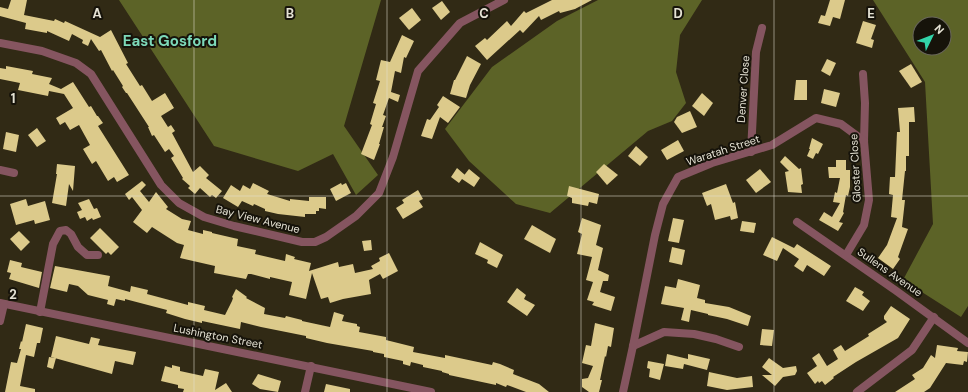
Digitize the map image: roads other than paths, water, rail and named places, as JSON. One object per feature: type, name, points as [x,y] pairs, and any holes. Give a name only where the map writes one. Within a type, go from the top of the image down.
[{"type":"street","name":"Bay View Avenue","points":[[0,43],[42,51],[76,62],[91,74],[161,185],[179,203],[204,217],[234,226],[302,242],[314,242],[326,237],[356,216],[379,193],[394,157],[418,70],[460,23],[504,0]]},
{"type":"street","name":"Denver Close","points":[[750,152],[756,52],[762,28]]},
{"type":"street","name":"Gloster Close","points":[[846,255],[864,225],[869,200],[864,141],[865,103],[862,74]]},
{"type":"street","name":"Waratah Street","points":[[623,392],[634,346],[657,227],[663,204],[678,177],[712,163],[772,146],[816,118],[841,124],[864,141]]},
{"type":"street","points":[[0,170],[14,174]]},
{"type":"street","name":"Sullens Avenue","points":[[796,222],[846,255],[968,343]]},
{"type":"street","points":[[40,312],[53,244],[60,230],[66,230],[71,234],[78,247],[87,255],[98,255]]},
{"type":"street","points":[[0,321],[2,303]]},
{"type":"street","name":"Lushington Street","points":[[2,303],[431,392]]},
{"type":"street","points":[[857,392],[912,350],[934,317]]},
{"type":"street","points":[[634,346],[664,332],[694,334],[716,339],[739,347]]},
{"type":"street","points":[[305,392],[311,366]]},
{"type":"district","name":"East Gosford","points":[[170,41]]}]
